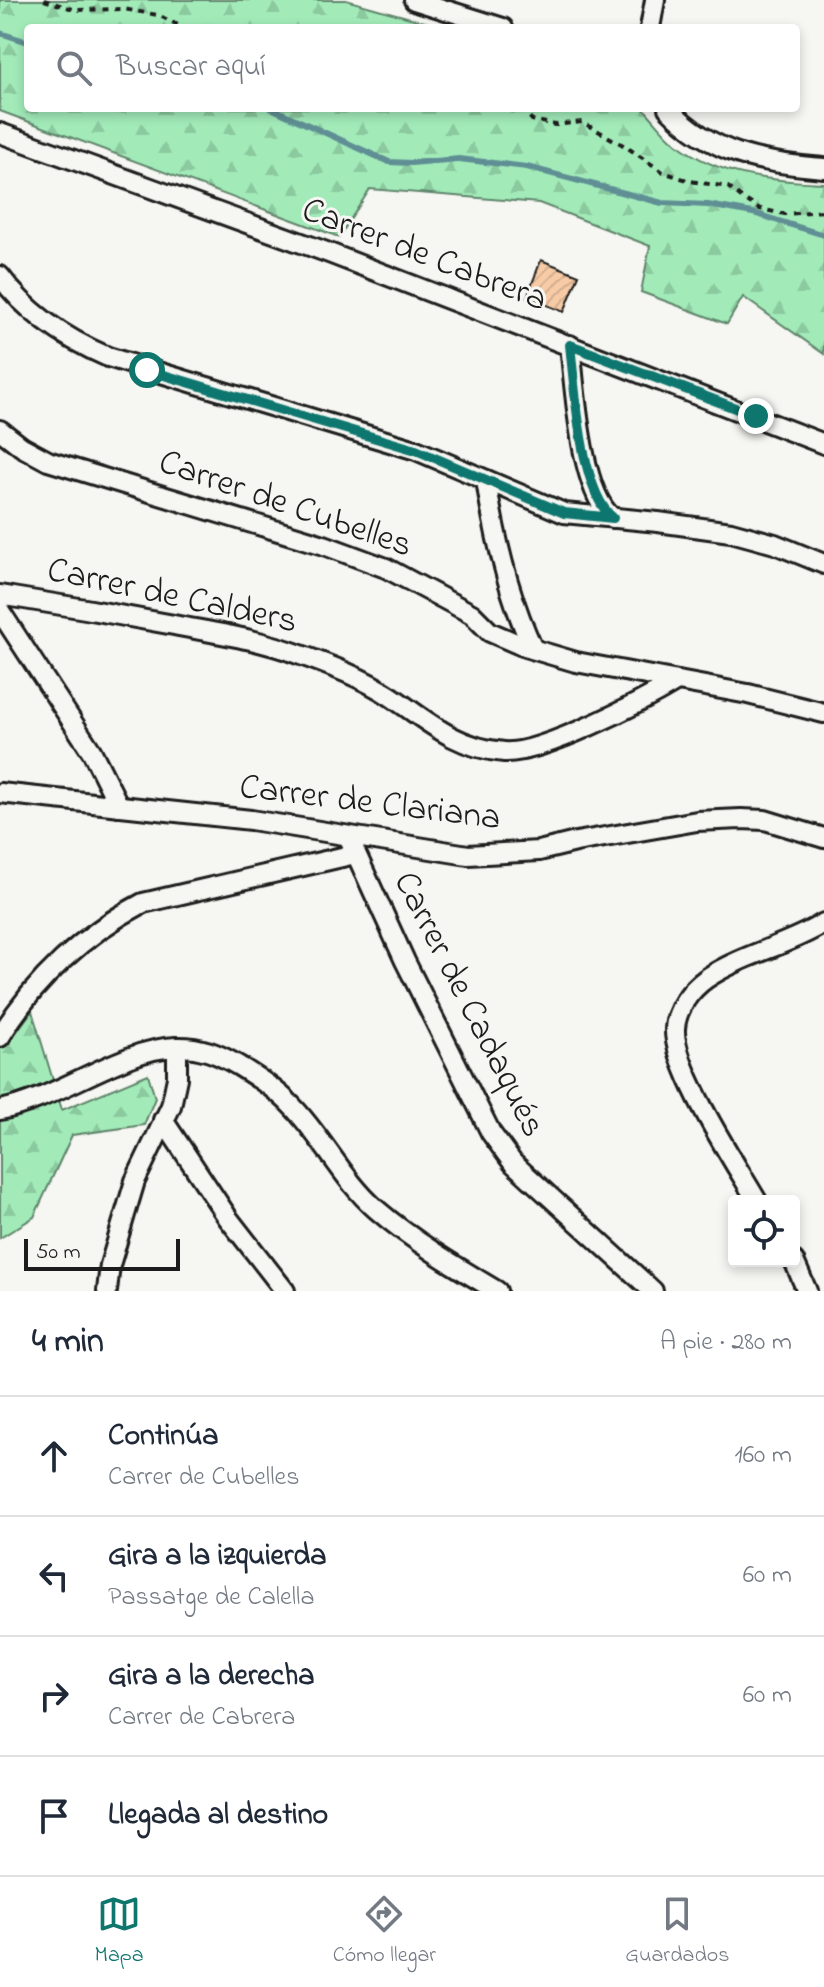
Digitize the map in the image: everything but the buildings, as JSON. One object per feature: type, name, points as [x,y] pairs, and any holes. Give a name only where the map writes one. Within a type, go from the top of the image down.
[{"type":"street","points":[[414,0],[490,24]]},
{"type":"street","points":[[651,24],[655,0]]},
{"type":"street","points":[[673,112],[708,142],[736,154],[784,165],[824,168]]},
{"type":"street","name":"Carrer de Cabrera","points":[[0,133],[329,253],[824,444]]},
{"type":"street","points":[[0,277],[29,309],[85,347],[108,357],[416,450],[564,513],[731,532],[775,544],[824,564]]},
{"type":"street","points":[[570,345],[584,453],[597,496],[604,511],[613,518]]},
{"type":"street","name":"Carrer de Cubelles","points":[[0,430],[48,461],[324,545],[386,568],[472,614],[490,632],[533,649],[576,662],[824,713]]},
{"type":"street","points":[[486,480],[506,579],[533,649]]},
{"type":"street","name":"Carrer de Calders","points":[[0,595],[231,635],[295,653],[368,683],[438,731],[460,742],[508,752],[558,738],[642,702],[677,681]]},
{"type":"street","points":[[0,611],[92,752],[119,806]]},
{"type":"street","name":"Carrer de Clariana","points":[[0,793],[251,820],[468,855],[539,851],[697,821],[765,820],[824,838]]},
{"type":"street","name":"Carrer de Cadaqués","points":[[348,836],[437,1027],[491,1133],[513,1163],[653,1291]]},
{"type":"street","points":[[0,1037],[19,1007],[56,966],[94,934],[131,909],[167,897],[355,854]]},
{"type":"street","points":[[754,1195],[683,1067],[675,1032],[678,1013],[690,993],[707,979],[824,923]]},
{"type":"street","points":[[0,1110],[47,1096],[134,1057],[177,1047],[203,1049],[222,1056],[266,1082],[293,1107],[374,1207],[436,1253],[497,1291]]},
{"type":"street","points":[[107,1291],[110,1265],[135,1181],[171,1106],[177,1078],[177,1047]]},
{"type":"street","points":[[163,1120],[228,1218],[285,1291]]},
{"type":"street","points":[[797,1267],[807,1291]]},
{"type":"path","points":[[44,0],[76,10],[123,9],[158,15],[176,24]]},
{"type":"path","points":[[525,112],[532,120],[555,125],[582,122],[663,172],[690,181],[728,187],[760,209],[785,214],[824,211]]},
{"type":"green space","points":[[0,0],[346,0],[432,24],[24,24],[24,112],[647,112],[677,144],[711,164],[747,175],[824,183],[824,354],[743,297],[727,324],[641,292],[650,246],[539,203],[370,189],[339,237],[0,111]]},
{"type":"green space","points":[[32,1011],[62,1110],[148,1074],[155,1098],[144,1125],[72,1135],[34,1217],[0,1238],[0,1024],[15,1034]]},
{"type":"waterway","points":[[0,33],[24,41]]},
{"type":"waterway","points":[[280,112],[389,162],[459,159],[527,167],[662,203],[708,205],[753,213],[824,235]]},
{"type":"route","points":[[147,370],[416,450],[564,513],[613,518],[604,511],[597,496],[584,453],[570,345],[756,416]]}]
